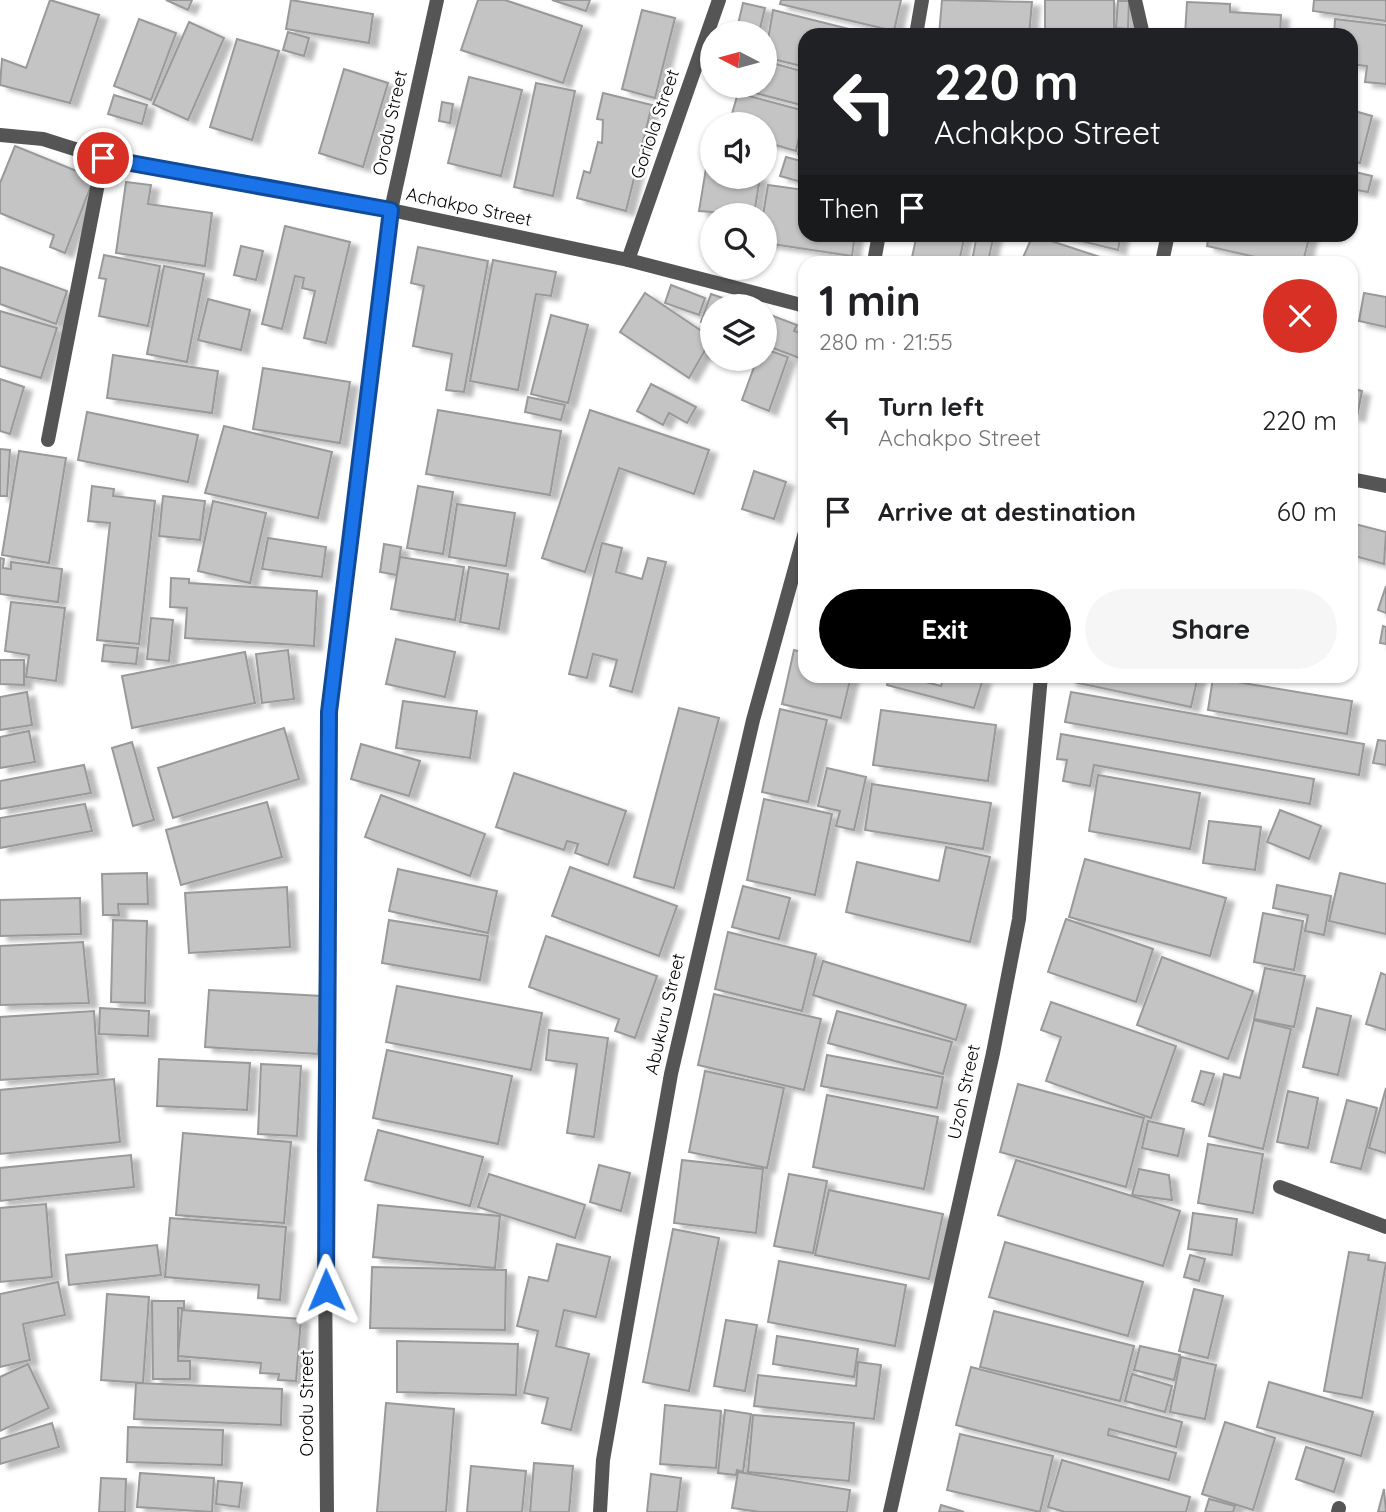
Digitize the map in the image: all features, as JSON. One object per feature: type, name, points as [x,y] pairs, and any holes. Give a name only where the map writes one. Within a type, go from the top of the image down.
[{"type":"street","name":"Orodu Street","points":[[327,1512],[324,1151],[329,712],[391,210],[437,0]]},
{"type":"street","name":"Goriola Street","points":[[628,260],[719,0]]},
{"type":"street","points":[[917,28],[922,0]]},
{"type":"street","points":[[1135,0],[1141,28]]},
{"type":"street","name":"Achakpo Street","points":[[0,135],[43,139],[103,158],[391,210],[628,260],[798,304]]},
{"type":"street","points":[[48,440],[103,158]]},
{"type":"street","points":[[1358,480],[1386,486]]},
{"type":"street","name":"Abukuru Street","points":[[600,1512],[603,1460],[671,1074],[753,720],[798,557]]},
{"type":"street","name":"Uzoh Street","points":[[890,1512],[993,1053],[1019,919],[1040,683]]},
{"type":"street","points":[[1280,1187],[1386,1227]]},
{"type":"building","points":[[50,0],[99,15],[70,103],[0,85],[2,59],[26,68]]},
{"type":"building","points":[[166,0],[192,0],[188,10]]},
{"type":"building","points":[[291,0],[373,14],[369,43],[286,29]]},
{"type":"building","points":[[478,0],[505,0],[582,26],[563,83],[461,50]]},
{"type":"building","points":[[552,0],[590,0],[586,11]]},
{"type":"building","points":[[781,0],[901,0],[895,28],[881,28],[780,4]]},
{"type":"building","points":[[942,0],[1032,2],[1030,28],[940,28]]},
{"type":"building","points":[[1045,0],[1114,0],[1114,28],[1045,28]]},
{"type":"building","points":[[1314,0],[1386,0],[1386,21],[1313,11]]},
{"type":"building","points":[[1118,1],[1129,1],[1128,28],[1116,28]]},
{"type":"building","points":[[1187,2],[1230,4],[1230,12],[1281,15],[1280,28],[1185,28]]},
{"type":"building","points":[[743,3],[765,8],[762,21],[739,21]]},
{"type":"building","points":[[642,10],[675,18],[655,98],[622,89]]},
{"type":"building","points":[[773,10],[845,28],[798,28],[798,65],[777,60],[777,21],[771,21]]},
{"type":"building","points":[[139,19],[176,33],[151,100],[114,86]]},
{"type":"building","points":[[1335,19],[1386,25],[1386,84],[1365,82],[1367,66],[1358,65],[1358,28],[1334,28]]},
{"type":"building","points":[[189,22],[224,38],[188,120],[153,104]]},
{"type":"building","points":[[288,32],[309,38],[304,56],[283,50]]},
{"type":"building","points":[[237,39],[279,51],[252,140],[210,127]]},
{"type":"building","points":[[777,64],[798,70],[798,104],[774,98],[777,98]]},
{"type":"building","points":[[344,69],[388,83],[363,167],[319,153]]},
{"type":"building","points":[[469,77],[522,90],[501,176],[448,163]]},
{"type":"building","points":[[536,83],[575,91],[553,196],[514,187]]},
{"type":"building","points":[[603,93],[652,105],[626,211],[577,198],[584,171],[590,173],[598,142],[602,143],[603,120],[597,119]]},
{"type":"building","points":[[114,95],[147,105],[142,124],[108,114]]},
{"type":"building","points":[[737,98],[757,98],[798,109],[796,151],[777,145],[777,112],[732,112]]},
{"type":"building","points":[[442,102],[453,104],[450,123],[439,121]]},
{"type":"building","points":[[1358,112],[1372,116],[1358,163]]},
{"type":"building","points":[[15,146],[94,178],[65,253],[50,247],[54,235],[0,213],[0,183]]},
{"type":"building","points":[[786,157],[798,160],[798,181],[780,176]]},
{"type":"building","points":[[1358,173],[1372,176],[1368,192],[1358,190]]},
{"type":"building","points":[[126,182],[151,185],[148,204],[212,213],[205,266],[116,253]]},
{"type":"building","points":[[777,186],[798,189],[798,242],[854,242],[852,256],[777,245],[777,203],[765,203],[767,189],[777,189]]},
{"type":"building","points":[[703,189],[758,189],[756,203],[700,203]]},
{"type":"building","points":[[285,226],[350,242],[326,343],[304,338],[315,291],[302,288],[304,278],[295,276],[282,329],[262,324]]},
{"type":"building","points":[[915,242],[963,242],[960,256],[912,256]]},
{"type":"building","points":[[976,242],[992,242],[989,256],[973,256]]},
{"type":"building","points":[[1030,242],[1054,242],[1097,256],[1024,256]]},
{"type":"building","points":[[1086,242],[1120,242],[1118,250]]},
{"type":"building","points":[[1208,242],[1308,242],[1304,256],[1251,256],[1207,246]]},
{"type":"building","points":[[241,246],[263,251],[256,280],[234,275]]},
{"type":"building","points":[[418,247],[488,261],[464,392],[446,390],[452,354],[413,346],[424,286],[411,283]]},
{"type":"building","points":[[104,255],[160,266],[148,326],[99,316],[106,279],[99,278]]},
{"type":"building","points":[[493,260],[556,272],[551,296],[536,294],[518,390],[470,381]]},
{"type":"building","points":[[164,266],[204,274],[187,362],[147,354]]},
{"type":"building","points":[[0,267],[67,291],[56,324],[0,304]]},
{"type":"building","points":[[671,285],[700,296],[700,312],[699,315],[665,303]]},
{"type":"building","points":[[645,293],[700,330],[700,359],[689,378],[620,332]]},
{"type":"building","points":[[1364,293],[1386,297],[1386,327],[1359,321]]},
{"type":"building","points":[[208,299],[250,310],[241,350],[198,340]]},
{"type":"building","points":[[0,311],[57,328],[41,378],[0,366]]},
{"type":"building","points":[[551,315],[588,325],[568,403],[531,394]]},
{"type":"building","points":[[777,318],[797,325],[794,331],[798,332],[798,357],[777,350]]},
{"type":"building","points":[[777,353],[788,357],[769,411],[742,400],[753,371],[777,371]]},
{"type":"building","points":[[113,355],[218,371],[212,413],[107,398]]},
{"type":"building","points":[[263,368],[350,382],[340,443],[253,429]]},
{"type":"building","points":[[0,379],[24,387],[10,434],[0,431]]},
{"type":"building","points":[[651,384],[696,407],[687,423],[669,413],[663,425],[637,411]]},
{"type":"building","points":[[1358,390],[1362,391],[1358,412]]},
{"type":"building","points":[[528,397],[565,405],[561,420],[525,412]]},
{"type":"building","points":[[438,410],[561,431],[550,495],[426,474]]},
{"type":"building","points":[[590,410],[709,450],[694,494],[619,468],[585,572],[542,558]]},
{"type":"building","points":[[87,412],[198,435],[188,482],[78,460]]},
{"type":"building","points":[[224,426],[332,452],[318,518],[205,493]]},
{"type":"building","points":[[0,449],[10,450],[7,496],[0,496]]},
{"type":"building","points":[[19,451],[66,458],[49,563],[2,555]]},
{"type":"building","points":[[754,471],[786,482],[774,519],[742,509]]},
{"type":"building","points":[[92,486],[114,489],[113,496],[155,501],[139,644],[97,640],[110,523],[88,521]]},
{"type":"building","points":[[418,486],[453,492],[443,554],[407,548]]},
{"type":"building","points":[[163,496],[205,501],[200,540],[159,536]]},
{"type":"building","points":[[213,501],[266,513],[250,583],[198,571]]},
{"type":"building","points":[[457,504],[515,513],[506,566],[449,557]]},
{"type":"building","points":[[1358,525],[1386,532],[1384,564],[1358,557]]},
{"type":"building","points":[[268,538],[326,547],[322,577],[262,569]]},
{"type":"building","points":[[602,543],[622,548],[616,572],[642,579],[648,558],[666,562],[632,692],[610,686],[617,660],[593,654],[587,678],[569,674]]},
{"type":"building","points":[[384,544],[401,547],[397,575],[380,572]]},
{"type":"building","points":[[400,557],[464,567],[455,620],[391,609]]},
{"type":"building","points":[[0,558],[4,559],[3,568],[11,569],[11,562],[62,569],[58,602],[0,594]]},
{"type":"building","points":[[469,567],[508,574],[499,629],[460,622]]},
{"type":"building","points":[[171,578],[189,579],[189,583],[317,591],[314,646],[185,638],[187,608],[170,607]]},
{"type":"building","points":[[1386,586],[1386,613],[1378,610]]},
{"type":"building","points":[[11,602],[65,608],[56,681],[26,677],[29,655],[5,651]]},
{"type":"building","points":[[151,618],[173,620],[169,661],[147,659]]},
{"type":"building","points":[[1383,626],[1386,627],[1386,644],[1380,643]]},
{"type":"building","points":[[396,639],[455,652],[445,697],[386,684]]},
{"type":"building","points":[[104,645],[138,648],[136,664],[102,661]]},
{"type":"building","points":[[288,650],[294,699],[262,703],[256,654]]},
{"type":"building","points":[[794,650],[798,651],[798,683],[849,683],[841,718],[782,704]]},
{"type":"building","points":[[245,652],[255,703],[132,728],[122,676]]},
{"type":"building","points":[[0,660],[24,660],[24,685],[0,684]]},
{"type":"building","points":[[930,683],[941,686],[942,683],[982,683],[974,708],[887,685]]},
{"type":"building","points":[[1078,683],[1196,683],[1191,707]]},
{"type":"building","points":[[1212,683],[1243,683],[1352,701],[1347,734],[1208,710]]},
{"type":"building","points":[[27,692],[32,725],[0,730],[0,697]]},
{"type":"building","points":[[1071,692],[1364,744],[1359,775],[1065,722]]},
{"type":"building","points":[[403,701],[477,711],[470,758],[396,748]]},
{"type":"building","points":[[679,708],[719,718],[674,888],[634,877]]},
{"type":"building","points":[[780,709],[827,720],[808,802],[762,792]]},
{"type":"building","points":[[881,710],[996,725],[988,781],[873,765]]},
{"type":"building","points":[[284,728],[299,779],[173,818],[158,768]]},
{"type":"building","points":[[29,731],[35,762],[0,768],[0,737]]},
{"type":"building","points":[[1061,734],[1314,779],[1310,804],[1094,765],[1090,786],[1063,781],[1067,760],[1057,759]]},
{"type":"building","points":[[1378,740],[1386,741],[1386,765],[1373,763]]},
{"type":"building","points":[[132,742],[154,820],[133,826],[112,748]]},
{"type":"building","points":[[361,744],[420,761],[409,796],[351,779]]},
{"type":"building","points":[[84,765],[91,793],[0,809],[0,781]]},
{"type":"building","points":[[827,768],[866,777],[854,830],[836,826],[840,811],[818,806]]},
{"type":"building","points":[[514,773],[626,811],[608,865],[575,853],[578,844],[567,841],[564,850],[496,827]]},
{"type":"building","points":[[1098,775],[1200,793],[1190,849],[1089,831]]},
{"type":"building","points":[[872,784],[991,803],[983,849],[865,830]]},
{"type":"building","points":[[381,795],[485,834],[470,876],[365,837]]},
{"type":"building","points":[[764,799],[832,814],[815,895],[747,880]]},
{"type":"building","points":[[267,802],[282,857],[181,885],[166,830]]},
{"type":"building","points":[[85,804],[92,831],[0,848],[0,818]]},
{"type":"building","points":[[1280,810],[1321,826],[1309,859],[1267,842]]},
{"type":"building","points":[[1209,821],[1261,827],[1255,870],[1203,863]]},
{"type":"building","points":[[946,847],[990,857],[970,942],[846,912],[857,862],[939,881]]},
{"type":"building","points":[[1085,859],[1226,898],[1210,956],[1069,917]]},
{"type":"building","points":[[570,867],[677,906],[659,956],[552,916]]},
{"type":"building","points":[[398,869],[497,891],[488,933],[389,911]]},
{"type":"building","points":[[147,873],[148,904],[118,904],[119,915],[103,915],[102,874]]},
{"type":"building","points":[[1340,873],[1386,884],[1386,934],[1329,921]]},
{"type":"building","points":[[1277,885],[1331,896],[1324,935],[1305,931],[1308,915],[1273,908]]},
{"type":"building","points":[[743,886],[790,898],[779,939],[732,927]]},
{"type":"building","points":[[287,887],[290,947],[189,953],[185,893]]},
{"type":"building","points":[[80,898],[81,934],[0,936],[0,900]]},
{"type":"building","points":[[1263,913],[1303,921],[1294,970],[1254,962]]},
{"type":"building","points":[[1066,919],[1153,949],[1136,1002],[1048,972]]},
{"type":"building","points":[[113,920],[147,921],[145,1003],[111,1002]]},
{"type":"building","points":[[389,920],[488,936],[480,980],[382,963]]},
{"type":"building","points":[[728,932],[816,954],[802,1011],[715,989]]},
{"type":"building","points":[[546,936],[657,976],[635,1038],[615,1031],[619,1019],[529,987]]},
{"type":"building","points":[[83,942],[89,1003],[0,1005],[0,946]]},
{"type":"building","points":[[1162,957],[1253,991],[1228,1059],[1137,1025]]},
{"type":"building","points":[[823,961],[966,1005],[956,1040],[813,995]]},
{"type":"building","points":[[1265,968],[1305,976],[1294,1027],[1254,1019]]},
{"type":"building","points":[[1381,973],[1386,975],[1386,1030],[1366,1024]]},
{"type":"building","points":[[397,986],[542,1013],[531,1070],[386,1042]]},
{"type":"building","points":[[209,990],[322,996],[318,1054],[205,1047]]},
{"type":"building","points":[[714,994],[821,1019],[804,1090],[698,1065]]},
{"type":"building","points":[[1051,1002],[1176,1046],[1151,1118],[1046,1081],[1061,1037],[1041,1030]]},
{"type":"building","points":[[100,1008],[149,1011],[148,1036],[99,1034]]},
{"type":"building","points":[[1317,1008],[1351,1016],[1338,1075],[1303,1067]]},
{"type":"building","points":[[94,1011],[98,1074],[0,1080],[0,1017]]},
{"type":"building","points":[[837,1011],[952,1042],[943,1074],[828,1043]]},
{"type":"building","points":[[1254,1020],[1291,1029],[1263,1149],[1209,1136],[1224,1074],[1240,1078]]},
{"type":"building","points":[[549,1030],[608,1038],[594,1137],[567,1133],[577,1064],[546,1060]]},
{"type":"building","points":[[387,1050],[512,1076],[498,1144],[373,1118]]},
{"type":"building","points":[[827,1055],[943,1077],[937,1108],[821,1086]]},
{"type":"building","points":[[159,1059],[250,1063],[247,1110],[157,1106]]},
{"type":"building","points":[[261,1064],[301,1066],[297,1136],[258,1134]]},
{"type":"building","points":[[705,1071],[784,1088],[767,1168],[689,1152]]},
{"type":"building","points":[[1201,1071],[1214,1074],[1204,1105],[1192,1101]]},
{"type":"building","points":[[114,1079],[120,1142],[0,1154],[0,1090]]},
{"type":"building","points":[[1018,1084],[1144,1118],[1126,1187],[1000,1152]]},
{"type":"building","points":[[1386,1088],[1386,1153],[1369,1148]]},
{"type":"building","points":[[1288,1091],[1318,1098],[1308,1148],[1277,1142]]},
{"type":"building","points":[[827,1095],[938,1117],[924,1189],[813,1167]]},
{"type":"building","points":[[1347,1100],[1377,1108],[1361,1169],[1331,1162]]},
{"type":"building","points":[[1148,1121],[1184,1129],[1178,1156],[1142,1148]]},
{"type":"building","points":[[378,1130],[483,1157],[470,1206],[365,1180]]},
{"type":"building","points":[[183,1133],[291,1142],[284,1223],[176,1215]]},
{"type":"building","points":[[1208,1144],[1263,1154],[1253,1213],[1198,1203]]},
{"type":"building","points":[[131,1155],[134,1187],[0,1201],[0,1168]]},
{"type":"building","points":[[682,1160],[763,1169],[756,1233],[674,1223]]},
{"type":"building","points":[[1016,1160],[1180,1211],[1163,1266],[998,1215]]},
{"type":"building","points":[[599,1165],[630,1173],[621,1211],[590,1202]]},
{"type":"building","points":[[1139,1169],[1169,1175],[1172,1200],[1132,1195]]},
{"type":"building","points":[[489,1174],[585,1205],[575,1238],[478,1207]]},
{"type":"building","points":[[789,1174],[827,1181],[813,1253],[774,1246]]},
{"type":"building","points":[[829,1190],[943,1214],[929,1279],[815,1255]]},
{"type":"building","points":[[46,1204],[52,1277],[0,1282],[0,1208]]},
{"type":"building","points":[[378,1205],[500,1216],[495,1268],[373,1257]]},
{"type":"building","points":[[1193,1213],[1237,1219],[1232,1255],[1188,1249]]},
{"type":"building","points":[[170,1218],[286,1227],[280,1300],[258,1298],[259,1285],[165,1277]]},
{"type":"building","points":[[673,1229],[719,1238],[689,1391],[643,1382]]},
{"type":"building","points":[[1005,1242],[1143,1282],[1128,1336],[989,1297]]},
{"type":"building","points":[[557,1244],[610,1257],[596,1317],[564,1310],[556,1346],[589,1354],[571,1430],[542,1423],[548,1398],[524,1393],[538,1331],[517,1326],[529,1277],[548,1281]]},
{"type":"building","points":[[157,1245],[161,1275],[69,1285],[66,1255]]},
{"type":"building","points":[[1349,1252],[1369,1255],[1368,1260],[1386,1263],[1362,1398],[1324,1391]]},
{"type":"building","points":[[1190,1255],[1205,1259],[1199,1281],[1184,1277]]},
{"type":"building","points":[[779,1261],[906,1285],[895,1346],[768,1322]]},
{"type":"building","points":[[372,1267],[506,1270],[505,1330],[370,1328]]},
{"type":"building","points":[[58,1282],[65,1315],[23,1324],[30,1360],[0,1367],[0,1294]]},
{"type":"building","points":[[1194,1289],[1223,1296],[1208,1358],[1179,1351]]},
{"type":"building","points":[[107,1294],[149,1297],[143,1383],[101,1380]]},
{"type":"building","points":[[152,1301],[184,1301],[184,1308],[178,1308],[178,1361],[190,1361],[190,1379],[153,1379]]},
{"type":"building","points":[[182,1310],[301,1319],[296,1381],[278,1380],[279,1374],[260,1373],[261,1363],[178,1356]]},
{"type":"building","points":[[994,1311],[1134,1346],[1120,1401],[980,1367]]},
{"type":"building","points":[[726,1320],[757,1325],[745,1391],[714,1386]]},
{"type":"building","points":[[777,1336],[858,1349],[854,1377],[773,1364]]},
{"type":"building","points":[[397,1341],[518,1344],[516,1395],[397,1392]]},
{"type":"building","points":[[1140,1346],[1180,1355],[1174,1380],[1134,1370]]},
{"type":"building","points":[[1181,1357],[1216,1365],[1205,1419],[1170,1412]]},
{"type":"building","points":[[858,1362],[881,1365],[874,1419],[754,1406],[758,1375],[856,1386]]},
{"type":"building","points":[[28,1364],[49,1408],[0,1431],[0,1377]]},
{"type":"building","points":[[971,1367],[1182,1422],[1176,1447],[1109,1429],[1108,1435],[1176,1453],[1169,1480],[956,1425]]},
{"type":"building","points":[[1132,1374],[1172,1386],[1165,1412],[1125,1401]]},
{"type":"building","points":[[1269,1382],[1373,1412],[1361,1456],[1257,1427]]},
{"type":"building","points":[[136,1383],[282,1389],[281,1425],[134,1419]]},
{"type":"building","points":[[386,1403],[454,1409],[446,1512],[377,1512]]},
{"type":"building","points":[[665,1405],[721,1411],[716,1468],[660,1464]]},
{"type":"building","points":[[725,1410],[751,1414],[743,1472],[737,1470],[736,1475],[718,1473]]},
{"type":"building","points":[[753,1415],[854,1423],[849,1481],[748,1472]]},
{"type":"building","points":[[1225,1422],[1275,1438],[1253,1510],[1202,1494]]},
{"type":"building","points":[[52,1423],[59,1447],[0,1464],[0,1439]]},
{"type":"building","points":[[128,1427],[223,1430],[222,1465],[127,1462]]},
{"type":"building","points":[[960,1434],[1053,1456],[1040,1512],[947,1490]]},
{"type":"building","points":[[1306,1447],[1344,1459],[1334,1492],[1296,1479]]},
{"type":"building","points":[[1062,1460],[1190,1497],[1186,1512],[1065,1512],[1048,1507]]},
{"type":"building","points":[[534,1463],[573,1466],[569,1512],[530,1512]]},
{"type":"building","points":[[471,1466],[526,1471],[522,1512],[467,1512]]},
{"type":"building","points":[[738,1472],[850,1490],[847,1512],[760,1512],[732,1508]]},
{"type":"building","points":[[140,1473],[214,1478],[212,1512],[137,1507]]},
{"type":"building","points":[[651,1474],[681,1478],[677,1512],[647,1512]]},
{"type":"building","points":[[101,1478],[126,1479],[125,1512],[99,1512]]},
{"type":"building","points":[[218,1481],[242,1483],[239,1507],[216,1504]]},
{"type":"building","points":[[1384,1489],[1386,1512],[1378,1512]]},
{"type":"building","points":[[1209,1499],[1235,1506],[1233,1512],[1205,1512]]},
{"type":"building","points":[[941,1505],[964,1512],[939,1512]]},
{"type":"route","points":[[103,158],[391,210],[329,712],[324,1151],[326,1290]]}]
